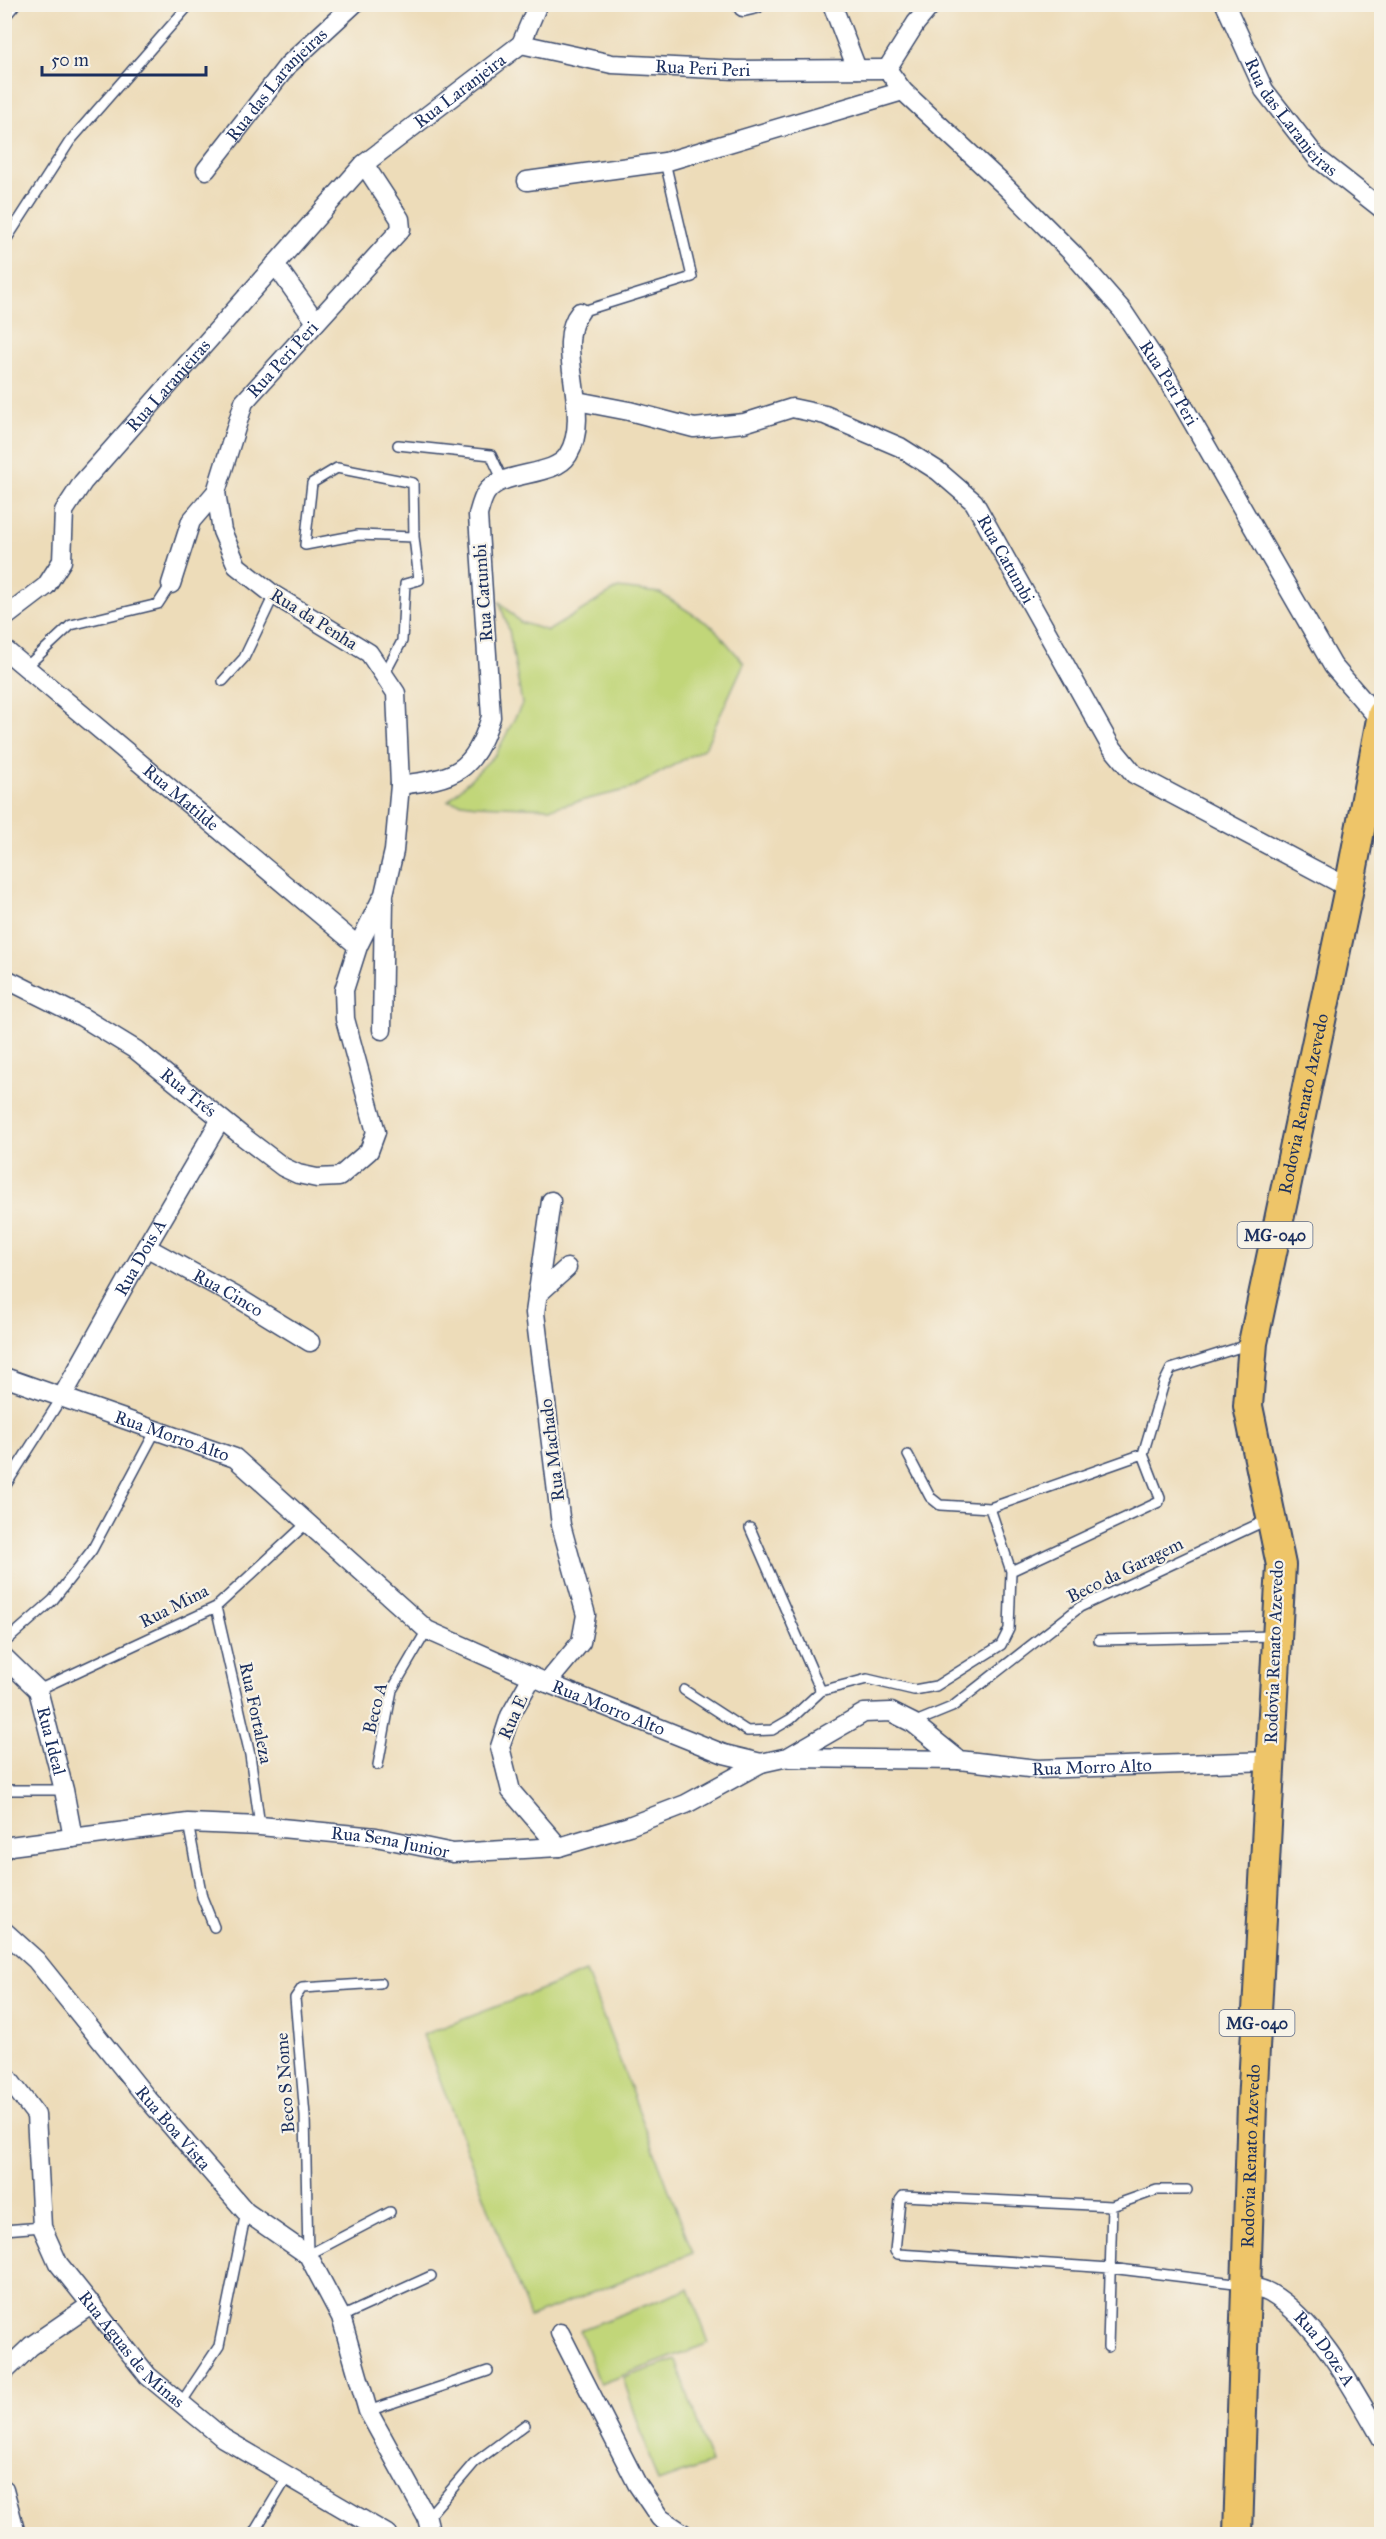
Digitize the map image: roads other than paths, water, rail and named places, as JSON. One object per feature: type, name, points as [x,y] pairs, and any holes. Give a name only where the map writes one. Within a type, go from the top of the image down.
[{"type":"main road","name":"Rodovia Renato Azevedo","points":[[1238,2535],[1244,2285],[1281,1564],[1248,1406],[1252,1343],[1349,888],[1381,717]]},
{"type":"street","points":[[4,11],[10,4]]},
{"type":"street","name":"Rua das Laranjeiras","points":[[206,170],[288,65],[354,4]]},
{"type":"street","name":"Rua Laranjeira","points":[[364,164],[521,44],[538,4]]},
{"type":"street","points":[[743,4],[743,7],[756,4]]},
{"type":"street","points":[[832,4],[857,69]]},
{"type":"street","points":[[887,69],[916,23],[932,4]]},
{"type":"street","name":"Rua das Laranjeiras","points":[[1225,4],[1264,90],[1317,158],[1382,209]]},
{"type":"street","name":"Rua Peri Peri","points":[[521,44],[612,64],[736,70],[887,69],[903,91],[1015,195],[1073,254],[1122,310],[1166,375],[1333,666],[1381,717]]},
{"type":"street","points":[[527,182],[665,162],[903,91]]},
{"type":"street","name":"Rua Peri Peri","points":[[171,584],[191,521],[216,492],[244,402],[401,230],[400,219],[364,164]]},
{"type":"street","name":"Rua Laranjeiras","points":[[4,618],[46,586],[62,561],[64,511],[82,482],[364,164]]},
{"type":"street","points":[[275,264],[316,322]]},
{"type":"street","name":"Rua Catumbi","points":[[400,785],[436,781],[459,771],[481,747],[491,717],[478,515],[486,492],[503,481],[551,468],[567,458],[574,442],[577,401],[569,338],[572,321],[580,312]]},
{"type":"street","name":"Rua Catumbi","points":[[577,401],[694,428],[744,423],[792,408],[825,415],[909,453],[938,471],[974,502],[1110,745],[1134,774],[1349,888]]},
{"type":"street","name":"Rua da Penha","points":[[216,492],[222,531],[237,566],[274,595],[369,653],[396,693],[400,785],[394,851],[384,894],[382,1030]]},
{"type":"street","name":"Rua Matilde","points":[[4,649],[358,945]]},
{"type":"street","name":"Rua da Penha","points":[[369,1151],[376,1131],[345,1019],[344,990],[358,945],[384,894]]},
{"type":"street","name":"Rua Trés","points":[[4,978],[82,1017],[136,1050],[283,1167],[298,1174],[317,1178],[339,1177],[369,1151]]},
{"type":"street","name":"Rua Dois A","points":[[62,1397],[221,1119]]},
{"type":"street","name":"Rua Machado","points":[[540,1680],[581,1642],[586,1615],[561,1525],[535,1313],[550,1201]]},
{"type":"street","name":"Rua Cinco","points":[[146,1247],[235,1296],[310,1342]]},
{"type":"street","points":[[537,1295],[567,1268]]},
{"type":"street","name":"Rua Morro Alto","points":[[4,1377],[235,1458],[428,1630],[540,1680],[724,1754],[761,1763],[788,1758],[864,1713],[891,1712],[913,1723],[959,1760],[1037,1769],[1270,1761]]},
{"type":"street","name":"Rua Ideal","points":[[4,1657],[38,1690],[64,1790],[73,1838]]},
{"type":"street","name":"Rua E","points":[[540,1680],[510,1716],[500,1747],[511,1791],[559,1847]]},
{"type":"street","points":[[788,1758],[959,1760]]},
{"type":"street","name":"Rua Sena Junior","points":[[4,1850],[10,1846],[188,1823],[260,1826],[376,1837],[453,1853],[559,1847],[629,1826],[686,1804],[761,1763]]},
{"type":"street","name":"Rua Boa Vista","points":[[4,1931],[36,1960],[147,2098],[246,2212],[308,2255],[341,2318],[368,2411],[429,2526]]},
{"type":"street","name":"Rua Águas de Minas","points":[[4,2073],[36,2115],[42,2227],[58,2263],[148,2376],[223,2438],[387,2535]]},
{"type":"street","name":"Rua Doze A","points":[[1244,2285],[1269,2292],[1293,2309],[1316,2334],[1359,2398],[1382,2439]]},
{"type":"street","points":[[4,2372],[31,2346],[92,2304]]},
{"type":"street","points":[[560,2333],[637,2484],[660,2517],[684,2535]]},
{"type":"street","points":[[4,2489],[16,2535]]},
{"type":"lane","points":[[4,243],[70,141],[190,4]]},
{"type":"lane","points":[[580,312],[692,277],[665,162]]},
{"type":"lane","points":[[398,445],[491,455],[503,481]]},
{"type":"lane","points":[[384,675],[402,641],[405,584],[419,580],[414,537],[413,483],[337,468],[312,483],[305,545],[358,535],[414,537]]},
{"type":"lane","name":"Rua Peri Peri","points":[[26,668],[71,625],[158,604],[171,584]]},
{"type":"lane","points":[[223,681],[244,658],[274,595]]},
{"type":"lane","points":[[1011,1571],[1159,1502],[1160,1498],[1143,1454],[1164,1383],[1171,1369],[1252,1343]]},
{"type":"lane","points":[[4,1488],[62,1397]]},
{"type":"lane","points":[[4,1643],[53,1600],[92,1550],[156,1430]]},
{"type":"lane","points":[[908,1455],[930,1497],[940,1505],[990,1508],[1143,1454]]},
{"type":"lane","points":[[684,1690],[747,1731],[772,1730],[791,1719],[821,1691],[867,1679],[914,1690],[936,1686],[1001,1645],[1009,1629],[1011,1571],[990,1508]]},
{"type":"lane","name":"Beco da Garagem","points":[[913,1723],[952,1707],[1080,1607],[1271,1518]]},
{"type":"lane","name":"Rua Mina","points":[[38,1690],[216,1607],[307,1523]]},
{"type":"lane","points":[[750,1528],[821,1691]]},
{"type":"lane","name":"Rua Fortaleza","points":[[216,1607],[250,1755],[260,1826]]},
{"type":"lane","name":"Beco A","points":[[378,1765],[392,1690],[428,1630]]},
{"type":"lane","points":[[1100,1640],[1277,1636]]},
{"type":"lane","points":[[4,1790],[64,1790]]},
{"type":"lane","points":[[188,1823],[202,1897],[214,1927]]},
{"type":"lane","name":"Beco S Nome","points":[[308,2255],[305,2116],[295,1998],[302,1988],[380,1983]]},
{"type":"lane","points":[[1187,2190],[1157,2190],[1112,2206],[903,2196],[900,2200],[895,2251],[898,2254],[1110,2268],[1244,2285]]},
{"type":"lane","points":[[1108,2347],[1112,2206]]},
{"type":"lane","points":[[181,2403],[219,2346],[246,2212]]},
{"type":"lane","points":[[308,2255],[390,2212]]},
{"type":"lane","points":[[4,2230],[42,2227]]},
{"type":"lane","points":[[341,2318],[431,2276]]},
{"type":"lane","points":[[368,2411],[488,2371]]},
{"type":"lane","points":[[429,2526],[474,2463],[525,2425]]},
{"type":"lane","points":[[253,2535],[288,2476]]}]
